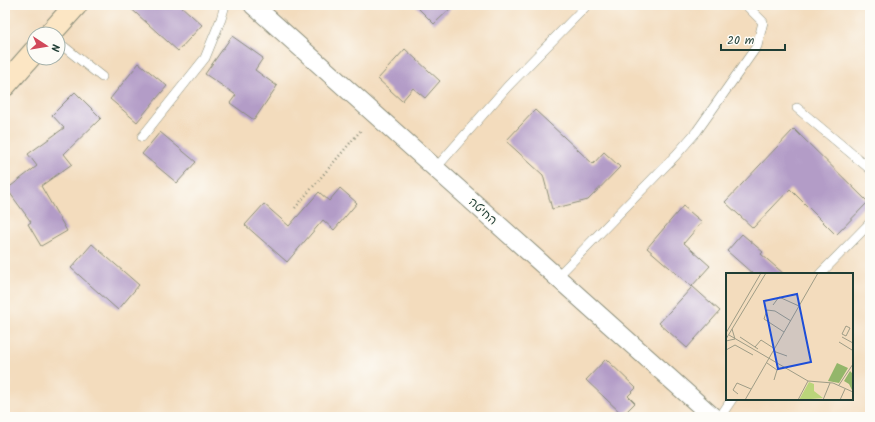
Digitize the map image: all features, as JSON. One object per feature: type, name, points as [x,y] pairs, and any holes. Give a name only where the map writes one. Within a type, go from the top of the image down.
[{"type":"street","points":[[57,26],[76,5]]},
{"type":"street","name":"החיטה","points":[[258,7],[713,417]]},
{"type":"street","points":[[5,85],[26,61]]},
{"type":"lane","points":[[142,137],[205,58],[221,19],[224,5]]},
{"type":"lane","points":[[435,168],[507,87],[587,5]]},
{"type":"lane","points":[[557,277],[676,156],[711,114],[738,76],[758,46],[763,22],[746,5]]},
{"type":"lane","points":[[66,48],[102,77]]},
{"type":"lane","points":[[797,108],[870,169]]},
{"type":"lane","points":[[821,273],[870,223]]},
{"type":"lane","points":[[720,417],[731,400]]},
{"type":"path","points":[[295,208],[375,114]]},
{"type":"building","points":[[127,5],[180,5],[202,25],[178,51]]},
{"type":"building","points":[[415,5],[454,5],[434,24]]},
{"type":"building","points":[[232,36],[263,58],[255,70],[277,86],[254,120],[230,103],[236,95],[205,74]]},
{"type":"building","points":[[405,49],[440,81],[425,98],[413,88],[402,101],[378,79]]},
{"type":"building","points":[[139,63],[167,86],[137,122],[110,99]]},
{"type":"building","points":[[75,92],[101,118],[64,154],[72,164],[41,186],[67,231],[41,246],[28,224],[31,222],[7,189],[37,166],[28,154],[64,128],[52,115]]},
{"type":"building","points":[[535,110],[593,164],[604,152],[620,167],[588,200],[552,209],[543,175],[506,141]]},
{"type":"building","points":[[794,129],[868,202],[836,235],[790,189],[753,228],[725,202]]},
{"type":"building","points":[[160,132],[196,162],[177,183],[142,154]]},
{"type":"building","points":[[340,188],[357,203],[334,230],[323,220],[287,262],[245,225],[264,204],[289,226],[319,192],[329,201]]},
{"type":"building","points":[[683,206],[702,222],[684,243],[710,266],[692,286],[720,311],[687,348],[659,323],[692,287],[647,248]]},
{"type":"building","points":[[742,234],[763,252],[761,254],[783,273],[752,273],[727,251]]},
{"type":"building","points":[[92,244],[139,285],[118,310],[71,268]]},
{"type":"building","points":[[606,359],[636,388],[628,396],[635,403],[623,415],[586,380]]}]
